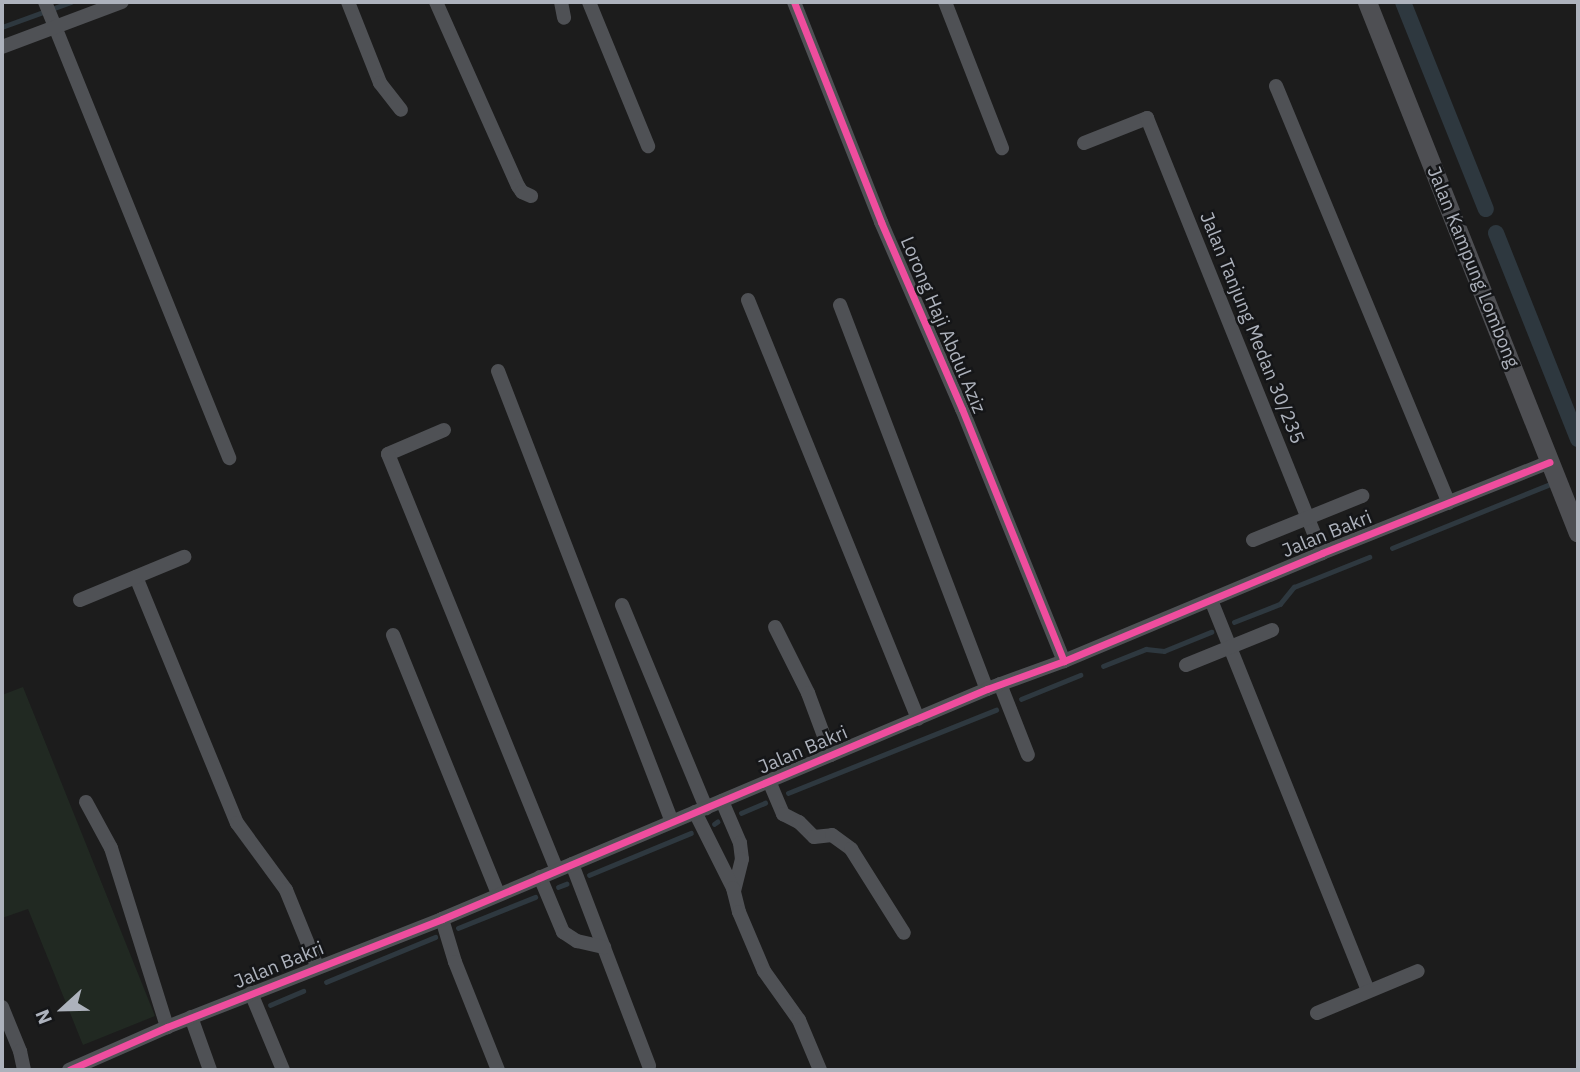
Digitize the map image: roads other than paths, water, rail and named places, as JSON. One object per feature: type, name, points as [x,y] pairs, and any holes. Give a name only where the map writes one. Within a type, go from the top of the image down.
[{"type":"street","points":[[46,2],[229,458]]},
{"type":"street","points":[[2,47],[53,23],[122,2]]},
{"type":"street","points":[[348,2],[380,83],[401,110]]},
{"type":"street","points":[[436,2],[518,186],[522,192],[531,196]]},
{"type":"street","points":[[561,2],[564,18]]},
{"type":"street","points":[[589,2],[648,146]]},
{"type":"street","name":"Lorong Haji Abdul Aziz","points":[[794,2],[881,222],[1064,661]]},
{"type":"street","points":[[945,2],[1002,148]]},
{"type":"street","name":"Jalan Kampung Lombong","points":[[1367,2],[1578,533]]},
{"type":"street","points":[[1276,86],[1448,503]]},
{"type":"street","name":"Jalan Tanjung Medan 30/235","points":[[1084,143],[1147,118],[1322,553]]},
{"type":"street","points":[[748,300],[918,719]]},
{"type":"street","points":[[840,305],[994,687],[1028,755]]},
{"type":"street","points":[[498,371],[672,822]]},
{"type":"street","points":[[443,430],[387,454],[557,870]]},
{"type":"street","name":"Jalan Bakri","points":[[69,1070],[191,1017],[442,919],[994,687],[1064,661],[1322,553],[1550,462]]},
{"type":"street","points":[[1253,540],[1362,496]]},
{"type":"street","points":[[80,600],[184,557]]},
{"type":"street","points":[[136,577],[237,824],[286,890],[317,966]]},
{"type":"street","points":[[1212,600],[1368,991]]},
{"type":"street","points":[[622,605],[764,971],[799,1020],[820,1070]]},
{"type":"street","points":[[775,628],[808,693],[831,755]]},
{"type":"street","points":[[1186,665],[1272,630]]},
{"type":"street","points":[[393,635],[498,894]]},
{"type":"street","points":[[769,781],[783,814],[799,822],[814,837],[832,835],[851,849],[904,933]]},
{"type":"street","points":[[722,801],[740,843],[741,868],[734,891]]},
{"type":"street","points":[[86,802],[111,848],[167,1027]]},
{"type":"street","points":[[572,864],[649,1066]]},
{"type":"street","points":[[540,877],[563,932],[577,941],[604,947]]},
{"type":"street","points":[[442,919],[455,962],[498,1070]]},
{"type":"street","points":[[1317,1013],[1418,971]]},
{"type":"street","points":[[251,993],[283,1070]]},
{"type":"street","points":[[2,1007],[20,1051],[24,1070]]},
{"type":"street","points":[[191,1017],[210,1070]]},
{"type":"waterway","points":[[2,27],[71,2]]},
{"type":"waterway","points":[[1403,2],[1486,209]]},
{"type":"waterway","points":[[1496,233],[1578,439]]},
{"type":"waterway","points":[[1392,548],[1548,485]]},
{"type":"waterway","points":[[1234,622],[1280,604],[1294,587],[1369,557]]},
{"type":"waterway","points":[[1103,666],[1146,649],[1164,651],[1211,632]]},
{"type":"waterway","points":[[1021,699],[1080,675]]},
{"type":"waterway","points":[[788,793],[996,710]]},
{"type":"waterway","points":[[741,813],[765,803]]},
{"type":"waterway","points":[[589,875],[691,833]]},
{"type":"waterway","points":[[558,887],[566,884]]},
{"type":"waterway","points":[[458,928],[535,897]]},
{"type":"waterway","points":[[326,982],[435,937]]},
{"type":"waterway","points":[[270,1005],[303,991]]}]
